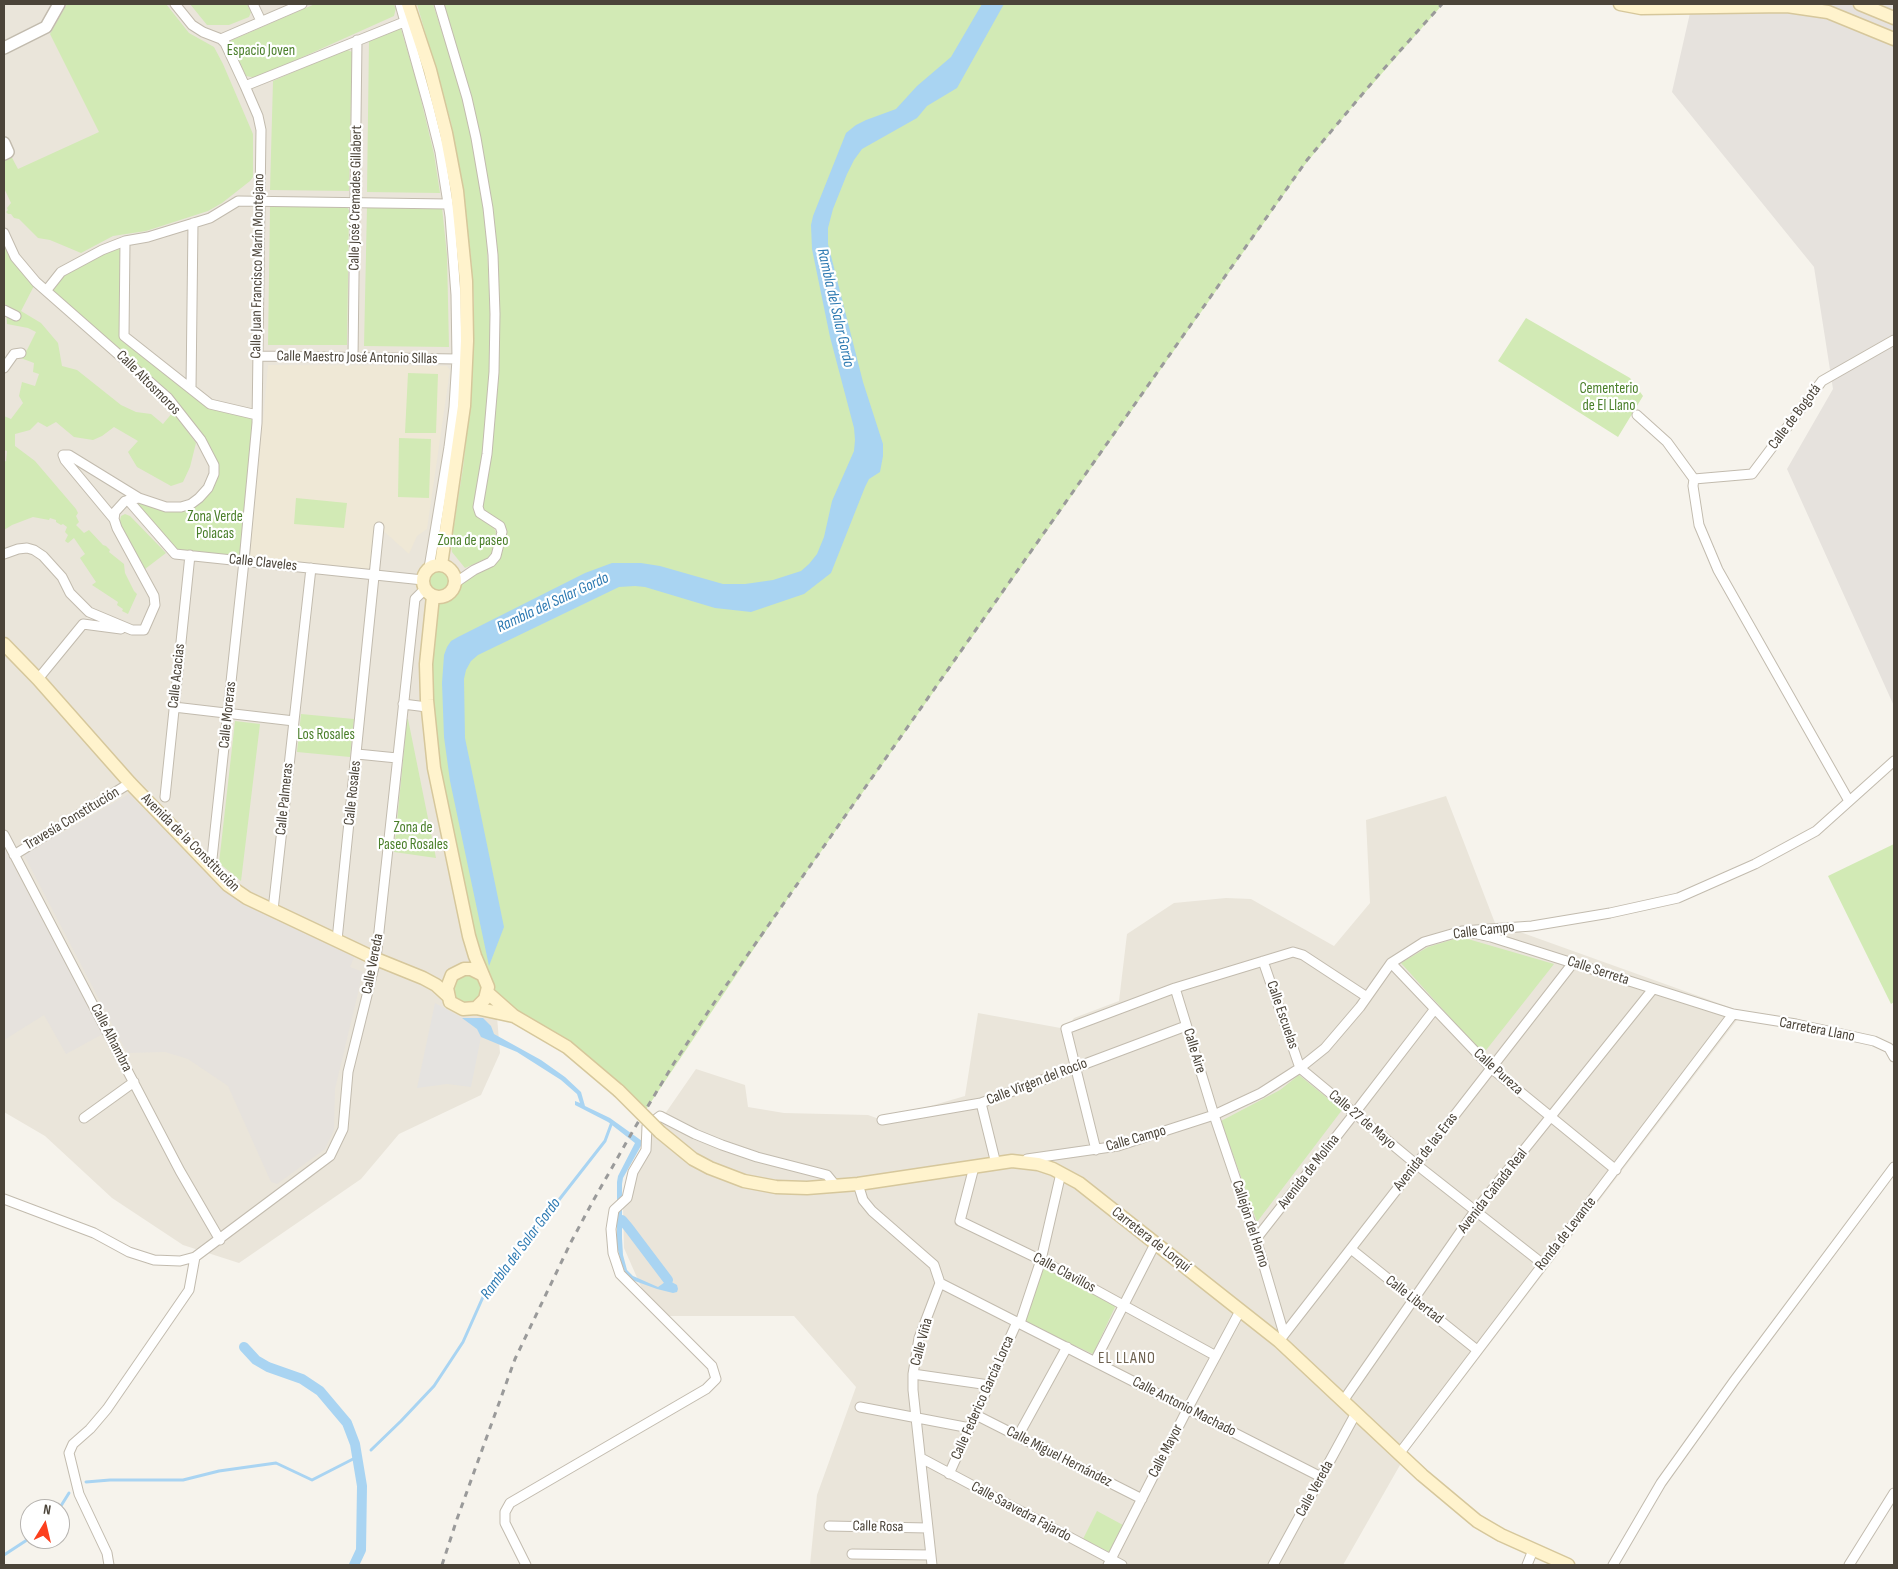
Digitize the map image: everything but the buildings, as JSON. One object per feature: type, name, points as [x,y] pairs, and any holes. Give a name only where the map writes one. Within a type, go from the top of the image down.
[{"type":"main road","points":[[408,4],[425,52],[446,133],[457,192],[466,282],[466,377],[464,406],[435,566]]},
{"type":"main road","points":[[1620,4],[1641,8],[1716,5],[1787,6],[1828,12],[1894,40]]},
{"type":"main road","points":[[1860,4],[1894,18]]},
{"type":"main road","points":[[427,589],[438,598],[448,595],[455,583],[451,570],[435,566],[426,571],[427,707],[434,768],[470,936],[487,984],[488,993],[481,1005],[476,1008]]},
{"type":"main road","name":"Avenida de la Constitución","points":[[4,644],[38,679],[130,783],[228,885],[246,898],[376,959],[423,978]]},
{"type":"main road","points":[[470,936],[466,960],[446,988],[450,1002],[456,1007],[463,1009],[476,1008],[514,1016]]},
{"type":"main road","points":[[423,978],[438,978],[471,969],[483,975]]},
{"type":"main road","points":[[423,978],[436,985],[448,996]]},
{"type":"main road","points":[[488,993],[514,1016]]},
{"type":"main road","name":"Carretera de Lorquí","points":[[514,1016],[567,1047],[619,1091],[660,1132],[693,1159],[710,1168],[744,1181],[776,1187],[836,1186],[1012,1161],[1038,1164],[1061,1173],[1079,1183],[1240,1311],[1282,1337],[1343,1401],[1399,1454],[1477,1521],[1501,1535],[1568,1565]]},
{"type":"street","points":[[4,48],[46,27],[59,4]]},
{"type":"street","points":[[175,4],[192,25],[203,32],[221,39],[302,4]]},
{"type":"street","points":[[253,4],[261,21]]},
{"type":"street","points":[[400,4],[435,129],[448,204],[454,266],[456,359],[449,446],[435,566]]},
{"type":"street","points":[[439,4],[467,98],[488,208],[493,255],[494,372],[487,454],[478,507],[480,513],[500,526],[502,532],[496,556],[491,562],[474,570],[455,583]]},
{"type":"street","points":[[245,86],[404,22]]},
{"type":"street","name":"Calle Juan Francisco Marín Montejano","points":[[221,39],[229,50],[245,86],[258,116],[261,130],[257,414],[244,561]]},
{"type":"street","name":"Calle José Cremades Gillabert","points":[[353,357],[357,40]]},
{"type":"street","points":[[46,291],[61,272],[102,250],[125,241],[210,218],[238,201],[448,204]]},
{"type":"street","points":[[191,388],[193,222]]},
{"type":"street","name":"Calle Altosmoros","points":[[4,233],[25,270],[46,291],[168,398],[211,456],[214,474],[208,488],[191,504],[181,507],[166,507],[139,498],[128,500]]},
{"type":"street","points":[[125,241],[124,336],[210,404],[257,414]]},
{"type":"street","points":[[4,310],[16,316]]},
{"type":"street","name":"Calle de Bogotá","points":[[1694,479],[1752,474],[1822,381],[1894,340]]},
{"type":"street","points":[[4,368],[14,354],[21,353]]},
{"type":"street","name":"Calle Maestro José Antonio Sillas","points":[[257,356],[456,359]]},
{"type":"street","points":[[1637,415],[1667,442],[1694,479],[1693,486],[1699,526],[1718,570],[1849,801]]},
{"type":"street","points":[[38,679],[83,624],[144,630],[155,605],[154,596],[114,519],[65,460],[63,455],[69,455],[139,498]]},
{"type":"street","points":[[114,519],[115,512],[128,500]]},
{"type":"street","name":"Calle Claveles","points":[[128,500],[175,554],[374,575],[427,589]]},
{"type":"street","name":"Calle Rosales","points":[[337,940],[379,527]]},
{"type":"street","points":[[4,554],[18,549],[27,548],[34,550],[50,563],[62,577],[70,593],[89,612],[132,630]]},
{"type":"street","name":"Calle Acacias","points":[[165,797],[190,555]]},
{"type":"street","name":"Calle Moreras","points":[[211,868],[244,561]]},
{"type":"street","name":"Calle Palmeras","points":[[273,910],[311,568]]},
{"type":"street","name":"Calle Vereda","points":[[4,1199],[94,1233],[129,1252],[154,1260],[180,1261],[196,1258],[330,1156],[343,1129],[348,1072],[376,959],[415,599],[427,589]]},
{"type":"street","points":[[403,704],[427,707]]},
{"type":"street","points":[[174,707],[294,721]]},
{"type":"street","points":[[357,754],[397,758]]},
{"type":"street","name":"Calle Campo","points":[[1012,1161],[1118,1146],[1214,1115],[1261,1093],[1300,1068],[1325,1048],[1368,997],[1391,963],[1424,942],[1462,931],[1532,926],[1610,913],[1678,898],[1755,864],[1816,831],[1894,761]]},
{"type":"street","name":"Travesía Constitución","points":[[14,854],[130,783]]},
{"type":"street","name":"Calle Alhambra","points":[[4,835],[180,1171],[220,1240]]},
{"type":"street","name":"Calle Serreta","points":[[1462,931],[1491,937],[1733,1014]]},
{"type":"street","points":[[1096,1150],[1066,1029],[1175,988],[1293,952],[1303,955],[1368,997]]},
{"type":"street","name":"Calle Escuelas","points":[[1263,961],[1300,1068]]},
{"type":"street","name":"Calle Pureza","points":[[1391,963],[1490,1068],[1616,1170]]},
{"type":"street","name":"Avenida de las Eras","points":[[1282,1337],[1573,963]]},
{"type":"street","name":"Calle Aire","points":[[1175,988],[1214,1115]]},
{"type":"street","name":"Avenida Cañada Real","points":[[1343,1401],[1475,1211],[1653,989]]},
{"type":"street","name":"Avenida de Molina","points":[[1256,1238],[1434,1010]]},
{"type":"street","name":"Carretera Llano","points":[[1733,1014],[1796,1024],[1874,1041],[1892,1047],[1894,1057]]},
{"type":"street","name":"Ronda de Levante","points":[[1399,1454],[1733,1014]]},
{"type":"street","name":"Calle Virgen del Rocío","points":[[882,1120],[981,1104],[1074,1067],[1186,1026]]},
{"type":"street","name":"Calle 27 de Mayo","points":[[1300,1068],[1417,1165],[1543,1264]]},
{"type":"street","points":[[84,1118],[134,1082]]},
{"type":"street","points":[[981,1104],[996,1164]]},
{"type":"street","name":"Callejón del Horno","points":[[1214,1115],[1256,1238],[1282,1337]]},
{"type":"street","points":[[526,1565],[505,1523],[505,1512],[510,1503],[706,1389],[716,1379],[712,1366],[620,1274],[613,1252],[611,1229],[614,1210],[627,1198],[633,1172],[646,1150],[647,1126],[660,1116],[722,1145],[757,1157],[827,1175],[836,1186]]},
{"type":"street","name":"Calle Clavillos","points":[[974,1167],[960,1221],[1041,1260],[1216,1356]]},
{"type":"street","points":[[1613,1565],[1661,1483],[1894,1167]]},
{"type":"street","name":"Calle Federico García Lorca","points":[[949,1474],[1018,1322],[1041,1260],[1061,1173]]},
{"type":"street","points":[[858,1184],[863,1200],[872,1211],[934,1265],[940,1283]]},
{"type":"street","points":[[1095,1361],[1155,1244]]},
{"type":"street","name":"Calle Libertad","points":[[1350,1249],[1478,1350]]},
{"type":"street","points":[[109,1565],[108,1553],[79,1494],[69,1453],[74,1444],[107,1409],[189,1290],[196,1258]]},
{"type":"street","name":"Calle Antonio Machado","points":[[940,1283],[1321,1477]]},
{"type":"street","name":"Calle Viña","points":[[932,1565],[913,1374],[920,1338],[940,1283]]},
{"type":"street","name":"Calle Mayor","points":[[1109,1562],[1240,1311]]},
{"type":"street","points":[[1018,1436],[1067,1347]]},
{"type":"street","points":[[913,1374],[989,1385]]},
{"type":"street","points":[[860,1407],[970,1428]]},
{"type":"street","name":"Calle Vereda","points":[[1273,1565],[1356,1413]]},
{"type":"street","name":"Calle Miguel Hernández","points":[[976,1415],[1142,1499]]},
{"type":"street","name":"Calle Saavedra Fajardo","points":[[921,1458],[1109,1562],[1122,1565]]},
{"type":"street","points":[[1849,1565],[1894,1493]]},
{"type":"street","name":"Calle Rosa","points":[[829,1526],[928,1528]]},
{"type":"street","points":[[1527,1565],[1533,1550]]},
{"type":"street","points":[[852,1554],[931,1555]]},
{"type":"shaded area","points":[[4,4],[438,4],[471,114],[491,237],[500,526],[491,562],[455,583],[451,592],[438,598],[494,980],[500,1053],[481,1095],[399,1134],[361,1179],[239,1263],[183,1245],[112,1198],[45,1136],[4,1112]]},
{"type":"shaded area","points":[[1695,4],[1894,4],[1894,706],[1787,469],[1833,389],[1814,267],[1672,92],[1690,13]]},
{"type":"shaded area","points":[[268,365],[447,366],[450,370],[427,529],[417,536],[409,554],[379,527],[374,575],[244,561],[257,418],[263,422]]},
{"type":"shaded area","points":[[129,794],[202,869],[238,901],[354,957],[350,967],[363,972],[335,1089],[334,1130],[325,1149],[277,1184],[271,1182],[228,1086],[188,1059],[165,1052],[127,1053],[24,855]]},
{"type":"shaded area","points":[[1446,796],[1495,923],[1743,1012],[1408,1451],[1343,1565],[810,1565],[817,1495],[856,1387],[794,1316],[667,1316],[646,1298],[624,1248],[623,1208],[640,1150],[696,1069],[745,1085],[748,1107],[784,1113],[868,1115],[882,1120],[965,1096],[978,1013],[1066,1029],[1074,1018],[1119,1001],[1127,934],[1174,903],[1226,898],[1251,899],[1334,946],[1370,903],[1366,820]]},
{"type":"shaded area","points":[[4,848],[103,1034],[66,1054],[44,1015],[4,1040]]},
{"type":"shaded area","points":[[435,1003],[477,1029],[481,1037],[471,1087],[447,1084],[417,1088]]},
{"type":"green space","points":[[67,4],[166,4],[189,33],[214,47],[253,134],[253,177],[250,181],[222,203],[208,211],[146,231],[113,236],[81,253],[50,240],[38,238],[19,219],[8,214],[6,212],[7,208],[11,203],[4,188],[4,157],[10,154],[18,169],[99,132],[50,34]]},
{"type":"green space","points":[[190,4],[247,4],[251,12],[249,17],[229,25],[207,25]]},
{"type":"green space","name":"Espacio Joven","points":[[315,4],[393,4],[396,8],[394,16],[256,78],[246,76],[230,41]]},
{"type":"green space","name":"Zona de paseo","points":[[417,4],[433,4],[462,94],[477,164],[486,227],[490,311],[490,373],[478,484],[477,516],[493,527],[496,532],[492,556],[465,568],[452,552],[451,544],[463,468],[472,387],[474,303],[471,257],[451,122]]},
{"type":"green space","points":[[438,4],[1443,4],[1348,112],[1304,166],[782,907],[643,1114],[618,1089],[488,994],[477,960],[433,758],[427,690],[438,598],[448,595],[455,583],[491,562],[502,532],[480,513],[491,413],[494,302],[488,214],[474,127]]},
{"type":"green space","points":[[396,28],[401,29],[417,83],[434,154],[440,193],[367,192],[369,39]]},
{"type":"green space","points":[[346,49],[352,52],[349,191],[270,190],[273,81]]},
{"type":"green space","points":[[270,206],[346,206],[349,210],[347,345],[268,345]]},
{"type":"green space","points":[[367,206],[442,207],[447,255],[449,347],[364,346]]},
{"type":"green space","points":[[4,233],[36,282],[21,311],[41,323],[58,343],[62,366],[77,370],[121,405],[136,412],[151,414],[163,424],[173,412],[196,443],[190,467],[183,482],[171,486],[137,467],[128,452],[138,441],[114,427],[93,440],[74,437],[56,422],[47,427],[38,422],[30,430],[15,434],[15,446],[35,461],[76,509],[78,513],[76,516],[79,522],[76,525],[84,533],[89,530],[110,550],[109,552],[124,564],[125,573],[137,594],[128,614],[117,605],[118,602],[92,585],[96,582],[80,558],[85,554],[74,538],[68,543],[65,541],[68,535],[65,532],[67,527],[63,524],[61,525],[56,520],[50,518],[49,520],[33,517],[4,530],[4,462],[6,461],[7,451],[4,450],[4,416],[11,419],[23,403],[19,396],[22,382],[35,386],[39,374],[33,372],[34,363],[18,357],[27,350],[36,332],[28,328],[7,324],[4,301]]},
{"type":"green space","name":"Zona Verde Polacas","points":[[125,241],[122,334],[210,404],[257,415],[244,561],[175,554],[128,500],[166,507],[199,498],[214,465],[168,398],[46,291],[54,280]]},
{"type":"green space","name":"Cementerio de El Llano","points":[[1526,318],[1630,378],[1643,396],[1618,437],[1498,361]]},
{"type":"green space","points":[[408,373],[438,374],[436,433],[405,433]]},
{"type":"green space","points":[[399,438],[431,439],[429,498],[398,497]]},
{"type":"green space","points":[[296,498],[347,503],[344,528],[294,524]]},
{"type":"green space","points":[[125,514],[130,516],[166,553],[145,569],[119,524],[121,516]]},
{"type":"green space","points":[[439,567],[449,571],[453,581],[449,591],[439,595],[429,591],[425,581],[429,571]]},
{"type":"green space","name":"Los Rosales","points":[[301,714],[354,719],[350,757],[297,752]]},
{"type":"green space","name":"Zona de Paseo Rosales","points":[[408,719],[436,858],[394,852]]},
{"type":"green space","points":[[235,721],[260,724],[241,881],[219,863]]},
{"type":"green space","points":[[1894,844],[1894,1002],[1891,1004],[1828,876]]},
{"type":"green space","points":[[1461,937],[1554,964],[1483,1054],[1401,963],[1428,947]]},
{"type":"green space","points":[[464,971],[484,981],[480,1003],[457,1004],[450,982]]},
{"type":"green space","points":[[1299,1075],[1342,1110],[1257,1222],[1221,1121],[1280,1090]]},
{"type":"green space","points":[[1044,1266],[1116,1305],[1093,1354],[1024,1322]]},
{"type":"green space","points":[[1097,1511],[1123,1525],[1109,1552],[1083,1539]]},
{"type":"water","points":[[982,4],[1004,4],[957,88],[927,106],[917,118],[862,149],[847,174],[833,209],[828,228],[828,244],[863,382],[883,444],[883,456],[880,472],[869,479],[865,487],[831,573],[804,594],[751,612],[715,608],[645,587],[619,587],[478,655],[471,661],[466,670],[464,679],[465,738],[504,927],[489,966],[450,781],[444,737],[442,683],[444,655],[447,647],[451,641],[458,637],[585,573],[612,563],[641,563],[660,566],[723,584],[745,584],[773,580],[801,571],[809,564],[817,554],[824,537],[832,501],[854,451],[855,440],[854,428],[830,337],[812,249],[811,225],[813,216],[846,133],[866,120],[896,109],[917,86],[951,57]]},
{"type":"water","points":[[462,1018],[483,1018],[491,1026],[494,1034],[541,1060],[565,1077],[581,1092],[585,1106],[610,1118],[642,1141],[623,1178],[622,1184],[623,1255],[627,1270],[633,1276],[658,1287],[668,1280],[677,1285],[677,1292],[673,1293],[657,1289],[632,1280],[627,1277],[621,1262],[617,1246],[617,1182],[618,1176],[635,1143],[608,1122],[575,1105],[575,1101],[580,1103],[577,1094],[561,1080],[517,1052],[481,1037],[477,1029]]},
{"type":"waterway","name":"Rambla del Salar Gordo","points":[[371,1450],[434,1386],[463,1342],[483,1297],[605,1141],[612,1122]]},
{"type":"waterway","points":[[619,1220],[622,1220],[628,1227],[668,1280]]},
{"type":"waterway","points":[[244,1347],[256,1360],[268,1367],[302,1379],[320,1391],[347,1423],[355,1444],[362,1486],[361,1550],[354,1565]]},
{"type":"waterway","name":"Rambla del Salar Gordo","points":[[86,1482],[110,1480],[183,1480],[219,1471],[276,1463],[312,1480],[355,1458]]},
{"type":"waterway","name":"Rambla del Salar Gordo","points":[[65,1499],[69,1493]]},
{"type":"waterway","name":"Rambla del Salar Gordo","points":[[4,1555],[20,1545]]},
{"type":"railway","points":[[442,1565],[515,1359],[571,1242],[593,1201],[674,1063],[718,997],[1307,160],[1381,72],[1442,4]]},
{"type":"district","name":"EL LLANO","points":[[1127,1359]]}]
